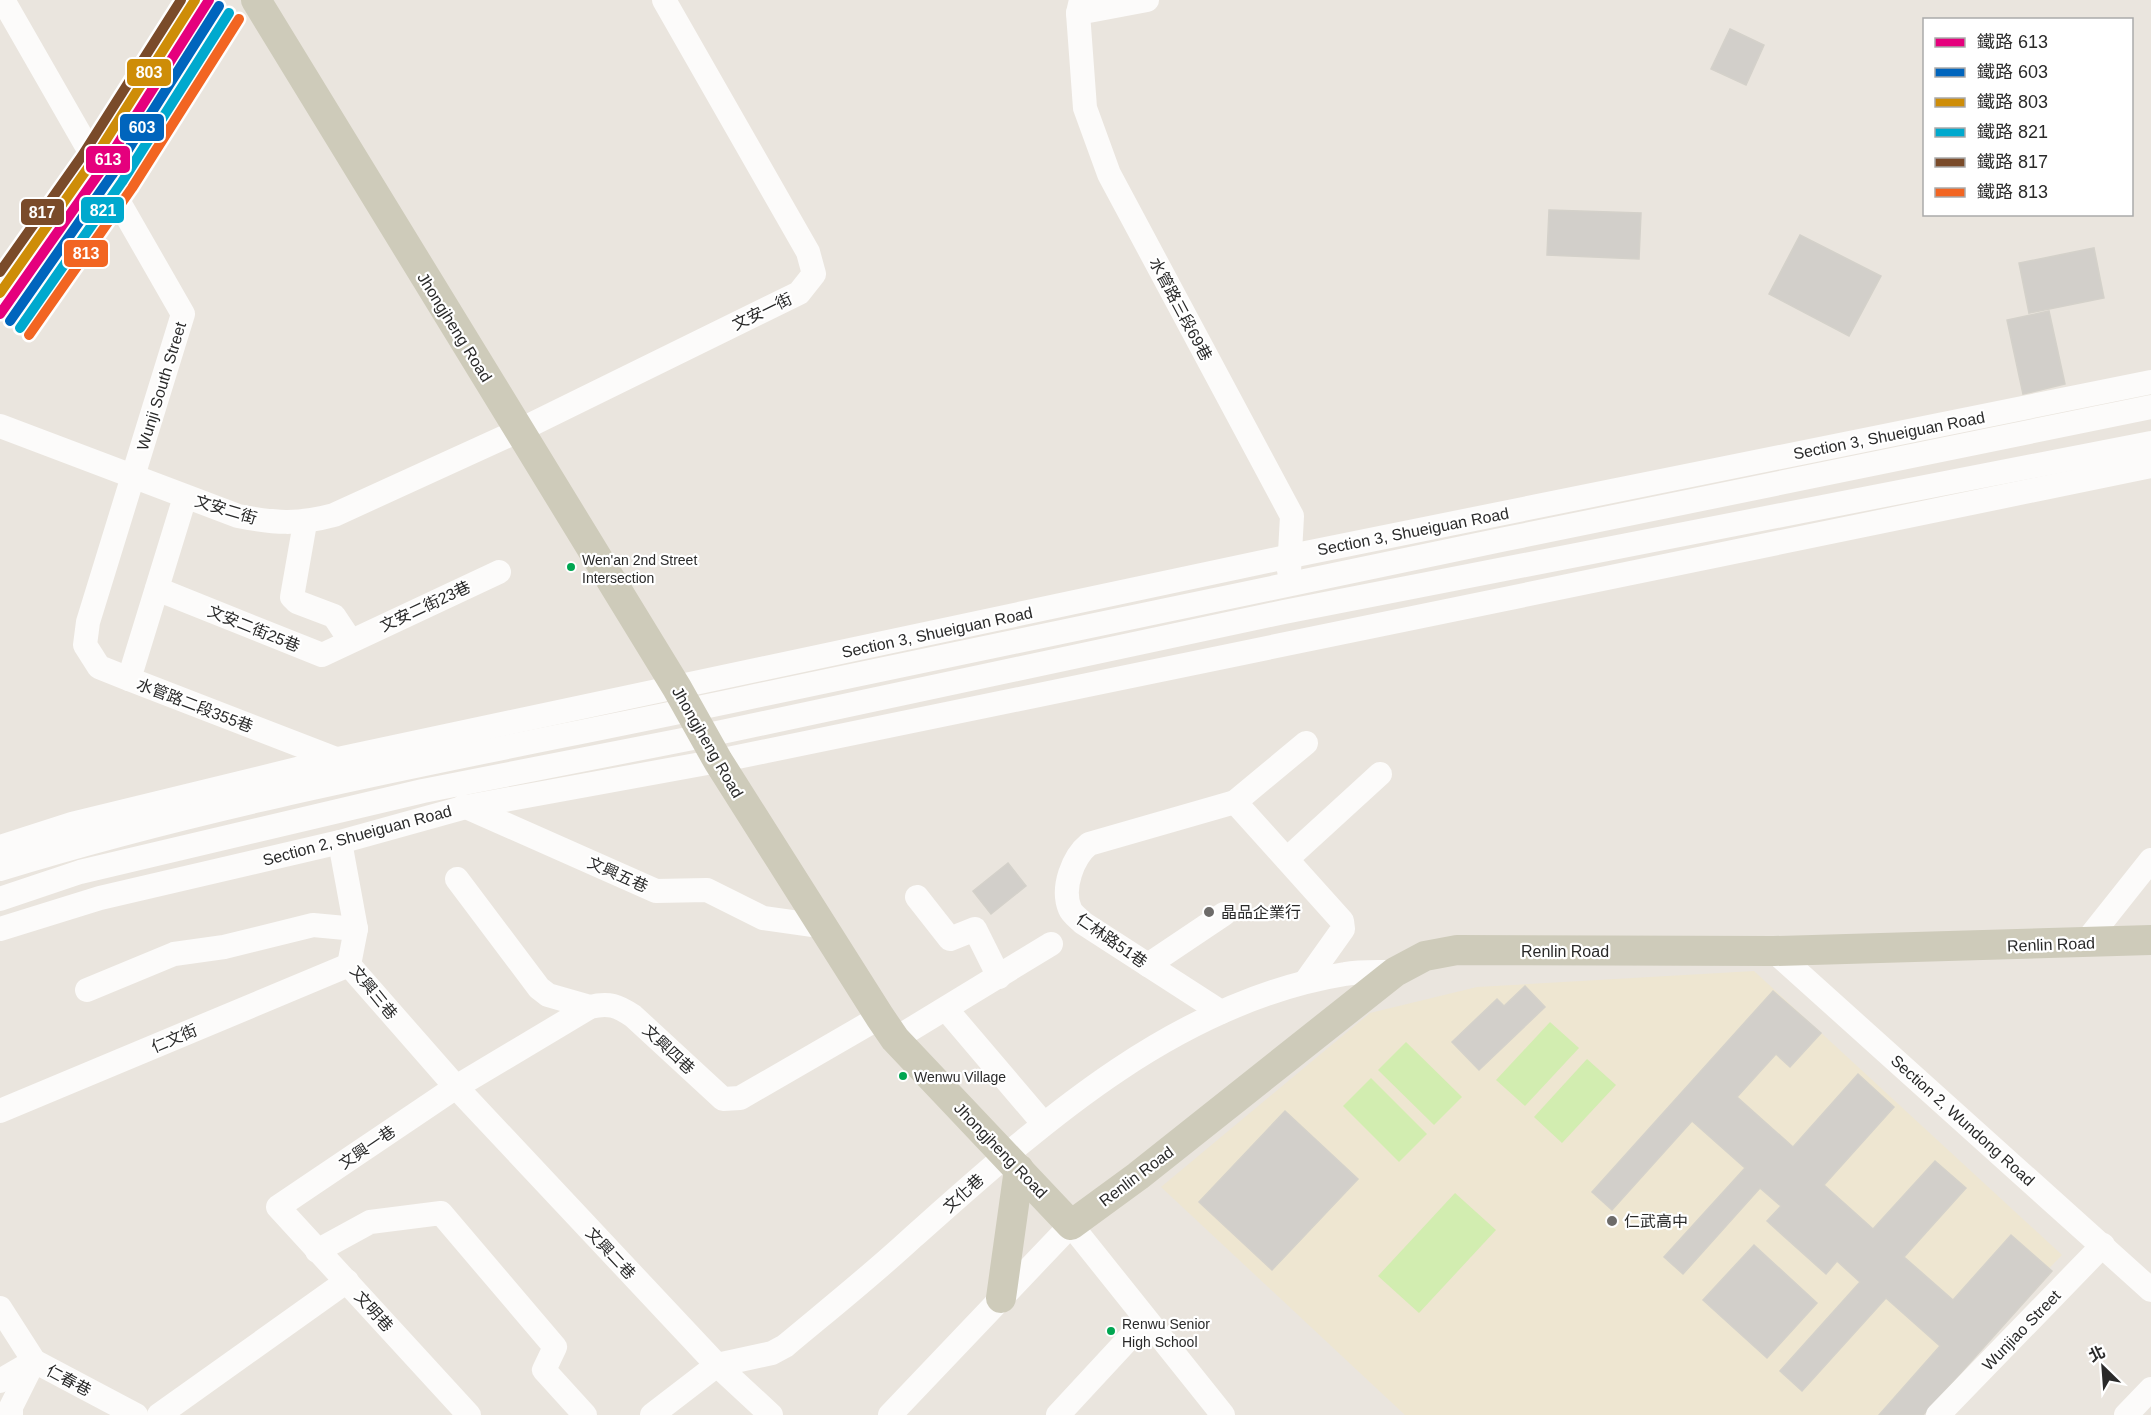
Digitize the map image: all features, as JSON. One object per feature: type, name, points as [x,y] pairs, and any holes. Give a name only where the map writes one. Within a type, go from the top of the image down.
[{"type":"main road","name":"Jhongjheng Road","points":[[256,0],[718,761],[820,926],[887,1028],[1071,1225]]},
{"type":"main road","name":"Renlin Road","points":[[1071,1225],[1138,1176],[1395,972],[1425,956],[1457,950],[1774,951],[2151,940]]},
{"type":"main road","points":[[1002,1298],[1012,1162]]},
{"type":"street","name":"Wunji South Street","points":[[3,0],[183,314],[88,622],[85,645],[99,667],[129,679]]},
{"type":"street","name":"文安一街","points":[[518,431],[799,293],[814,274],[808,252],[664,0]]},
{"type":"street","points":[[1080,6],[1148,0]]},
{"type":"street","name":"水管路三段69巷","points":[[1080,6],[1085,108],[1109,174],[1292,516],[1291,556],[1284,612]]},
{"type":"street","name":"Section 3, Shueiguan Road","points":[[689,712],[1291,556],[2151,382]]},
{"type":"street","name":"Section 3, Shueiguan Road","points":[[689,712],[1288,583],[2151,408]]},
{"type":"street","name":"文安二街","points":[[0,426],[238,516],[276,523],[305,523],[334,515],[518,431]]},
{"type":"street","points":[[0,869],[82,844],[378,774],[689,712],[1284,612],[2151,443]]},
{"type":"street","points":[[718,761],[2151,466]]},
{"type":"street","name":"水管路二段355巷","points":[[185,497],[129,679],[378,774]]},
{"type":"street","points":[[305,523],[292,597],[297,602],[334,616],[350,640]]},
{"type":"street","name":"文安二街23巷","points":[[350,640],[499,572]]},
{"type":"street","name":"文安二街25巷","points":[[157,589],[322,655],[350,640]]},
{"type":"street","points":[[0,847],[72,824],[338,759],[689,712]]},
{"type":"street","name":"Section 2, Shueiguan Road","points":[[0,899],[80,872],[423,791],[689,712]]},
{"type":"street","name":"仁林路51巷","points":[[1221,1012],[1083,923],[1070,910],[1068,891],[1073,865],[1080,852],[1089,844],[1235,802],[1306,743]]},
{"type":"street","name":"Section 2, Shueiguan Road","points":[[0,928],[100,898],[340,842],[466,807],[718,761]]},
{"type":"street","name":"文興五巷","points":[[378,774],[466,807],[656,891],[707,890],[763,918],[820,926]]},
{"type":"street","points":[[1287,859],[1380,774]]},
{"type":"street","points":[[1235,802],[1340,915],[1343,928],[1306,981]]},
{"type":"street","name":"文興三巷","points":[[340,842],[356,929],[349,965],[456,1087]]},
{"type":"street","points":[[2085,943],[2151,860]]},
{"type":"street","name":"文興四巷","points":[[457,879],[539,988],[548,995],[590,1006],[604,1003],[618,1006],[639,1022],[723,1099],[740,1098],[887,1028],[946,1009],[1051,944]]},
{"type":"street","points":[[917,897],[950,939],[975,929],[999,977]]},
{"type":"street","points":[[1148,965],[1224,914]]},
{"type":"street","points":[[87,990],[174,954],[224,947],[313,925],[356,929]]},
{"type":"street","name":"Section 2, Wundong Road","points":[[1774,951],[2151,1290]]},
{"type":"street","name":"仁文街","points":[[0,1112],[349,965]]},
{"type":"street","name":"文化巷","points":[[652,1415],[717,1365],[772,1353],[785,1347],[1012,1162],[1043,1123],[1170,1037],[1221,1012],[1306,981],[1347,973],[1395,972]]},
{"type":"street","points":[[456,1087],[590,1006]]},
{"type":"street","points":[[946,1009],[1043,1123]]},
{"type":"street","name":"文興一巷","points":[[278,1208],[456,1087]]},
{"type":"street","name":"文興二巷","points":[[456,1087],[717,1365],[771,1415]]},
{"type":"street","name":"文明巷","points":[[278,1208],[469,1415]]},
{"type":"street","points":[[317,1251],[370,1222],[441,1213],[555,1347],[544,1370],[585,1415]]},
{"type":"street","points":[[890,1415],[1071,1225],[1216,1412]]},
{"type":"street","name":"Wunjiao Street","points":[[1938,1415],[2103,1245]]},
{"type":"street","points":[[159,1415],[347,1281]]},
{"type":"street","points":[[0,1308],[34,1361]]},
{"type":"street","points":[[1058,1415],[1146,1320]]},
{"type":"street","points":[[0,1381],[34,1361]]},
{"type":"street","points":[[11,1415],[11,1407],[34,1361]]},
{"type":"street","name":"仁春巷","points":[[34,1361],[136,1415]]},
{"type":"street","points":[[2126,1415],[2151,1389]]},
{"type":"shaded area","name":"仁武高中","points":[[1754,971],[2062,1255],[1907,1415],[1405,1415],[1161,1187],[1370,1013],[1477,987]]},
{"type":"green space","points":[[1550,1022],[1579,1048],[1525,1106],[1496,1080]]},
{"type":"green space","points":[[1406,1042],[1462,1097],[1434,1125],[1378,1070]]},
{"type":"green space","points":[[1587,1059],[1616,1085],[1562,1143],[1534,1117]]},
{"type":"green space","points":[[1371,1078],[1427,1134],[1399,1162],[1343,1106]]},
{"type":"green space","points":[[1455,1193],[1496,1230],[1419,1313],[1378,1276]]},
{"type":"building","points":[[1730,29],[1764,45],[1746,85],[1711,69]]},
{"type":"building","points":[[1549,210],[1641,213],[1639,259],[1547,255]]},
{"type":"building","points":[[1800,235],[1881,276],[1849,336],[1769,294]]},
{"type":"building","points":[[2094,248],[2104,298],[2029,313],[2019,263]]},
{"type":"building","points":[[2049,311],[2065,384],[2023,394],[2007,320]]},
{"type":"building","points":[[1008,863],[1026,886],[991,914],[973,891]]},
{"type":"building","points":[[1525,986],[1545,1007],[1479,1070],[1452,1042],[1497,999],[1504,1006]]},
{"type":"building","points":[[1773,991],[1821,1033],[1790,1067],[1776,1054],[1737,1097],[1793,1147],[1858,1074],[1894,1107],[1824,1185],[1873,1229],[1935,1161],[1966,1188],[1904,1257],[1953,1300],[2011,1235],[2052,1271],[1923,1415],[1879,1415],[1940,1346],[1886,1298],[1802,1391],[1780,1371],[1860,1282],[1837,1261],[1826,1274],[1767,1221],[1781,1206],[1760,1188],[1683,1274],[1664,1257],[1745,1168],[1692,1121],[1612,1210],[1592,1192]]},
{"type":"building","points":[[1285,1111],[1358,1179],[1272,1270],[1199,1202]]},
{"type":"building","points":[[1754,1245],[1817,1303],[1767,1358],[1703,1300]]},
{"type":"rail line","name":"817","points":[[0,272],[82,156],[181,0]]},
{"type":"rail line","name":"803","points":[[0,293],[92,162],[195,0]]},
{"type":"rail line","name":"613","points":[[0,314],[102,169],[209,0]]},
{"type":"rail line","name":"603","points":[[10,321],[112,175],[219,6]]},
{"type":"rail line","name":"821","points":[[20,328],[122,182],[229,13]]},
{"type":"rail line","name":"813","points":[[29,335],[132,188],[239,19]]},
{"type":"place","name":"Wen'an 2nd Street Intersection","points":[[571,567]]},
{"type":"place","name":"晶品企業行","points":[[1209,912]]},
{"type":"place","name":"Wenwu Village","points":[[903,1076]]},
{"type":"place","name":"仁武高中","points":[[1612,1221]]},
{"type":"place","name":"Renwu Senior High School","points":[[1111,1331]]}]
